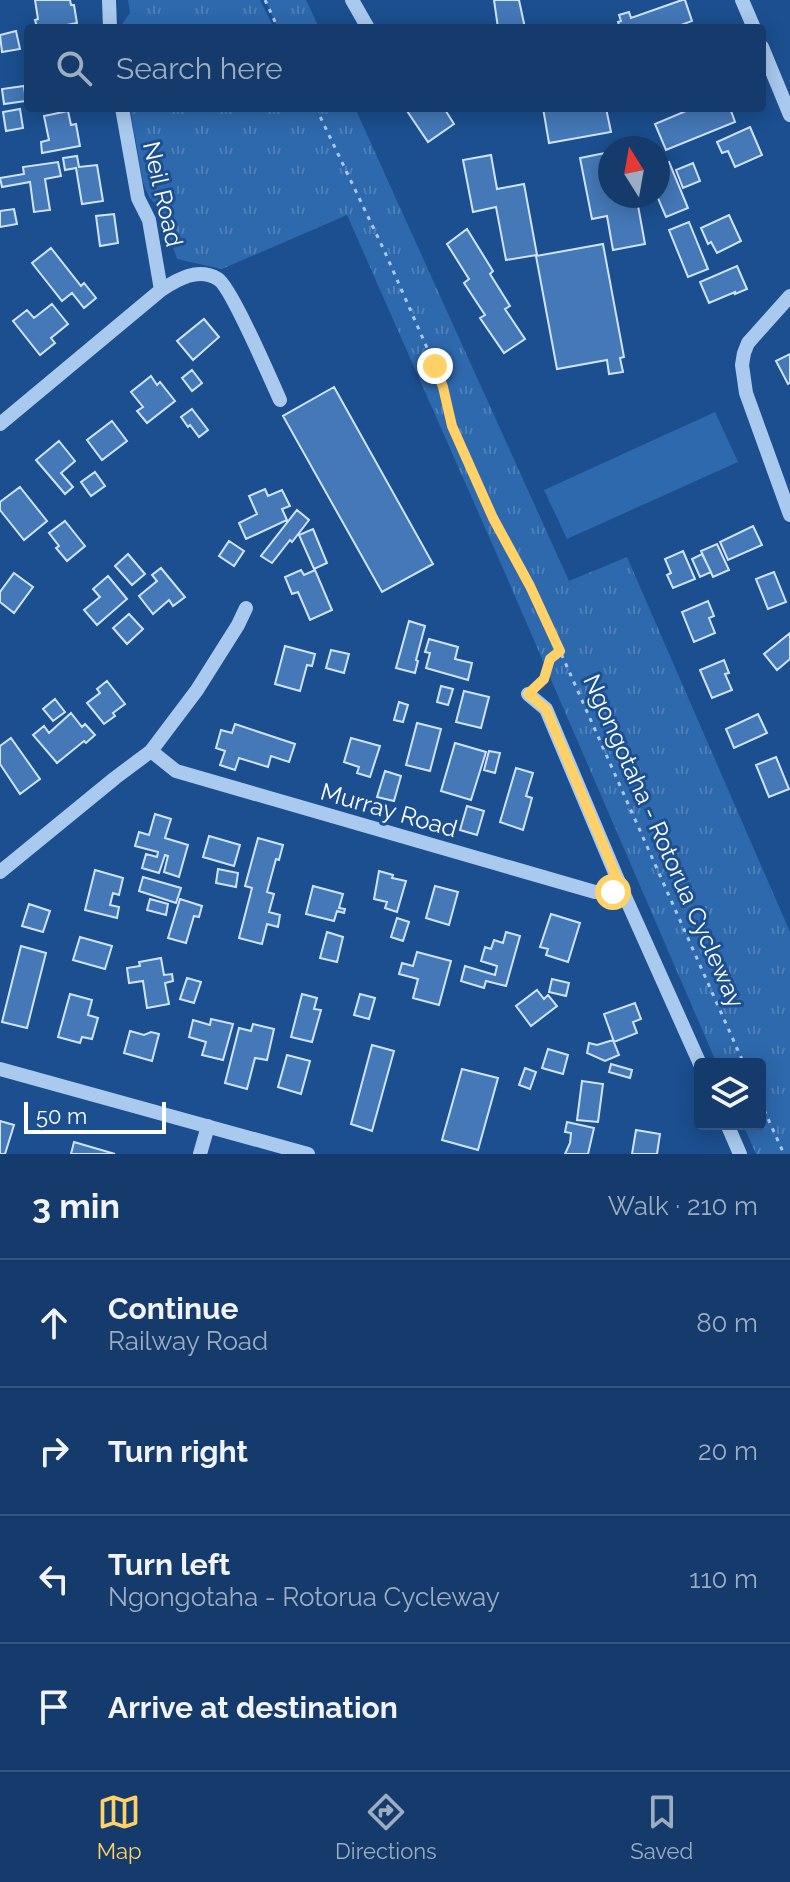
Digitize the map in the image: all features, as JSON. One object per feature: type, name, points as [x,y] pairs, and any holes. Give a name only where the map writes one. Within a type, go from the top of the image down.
[{"type":"street","points":[[352,0],[366,24]]},
{"type":"street","points":[[742,0],[752,24]]},
{"type":"street","points":[[109,1],[110,24]]},
{"type":"street","points":[[766,57],[790,115]]},
{"type":"street","name":"Neil Road","points":[[123,112],[138,198],[149,220],[161,290]]},
{"type":"street","points":[[0,424],[161,290],[181,277],[199,273],[219,280],[231,296],[280,400]]},
{"type":"street","points":[[790,296],[748,343],[742,365],[746,393],[790,515]]},
{"type":"street","points":[[0,872],[151,751],[197,690],[246,608]]},
{"type":"street","points":[[528,694],[546,709],[697,1058]]},
{"type":"street","name":"Murray Road","points":[[151,751],[176,771],[595,892],[623,892]]},
{"type":"street","points":[[0,1069],[308,1154]]},
{"type":"street","points":[[200,1154],[208,1126]]},
{"type":"street","points":[[730,1130],[740,1154]]},
{"type":"path","points":[[265,0],[276,24]]},
{"type":"path","name":"Ngongotaha - Rotorua Cycleway","points":[[318,112],[426,344],[443,387],[452,426],[493,518],[530,586],[560,651],[741,1058]]},
{"type":"path","points":[[528,694],[544,679],[550,659],[560,651]]},
{"type":"path","points":[[766,1114],[784,1154]]},
{"type":"green space","points":[[128,0],[260,0],[272,24],[123,24],[130,13]]},
{"type":"green space","points":[[265,0],[306,0],[317,24],[276,24]]},
{"type":"green space","points":[[131,112],[316,112],[320,120],[317,112],[357,112],[569,581],[627,557],[790,932],[790,1154],[756,1154],[746,1130],[766,1130],[766,1058],[714,1058],[347,215],[222,269],[177,259],[160,209],[149,197],[143,183]]},
{"type":"green space","points":[[715,412],[738,462],[567,539],[544,490]]},
{"type":"building","points":[[35,0],[70,0],[77,23],[36,24],[35,20],[38,19]]},
{"type":"building","points":[[494,0],[519,0],[524,24],[497,24]]},
{"type":"building","points":[[685,0],[692,21],[684,24],[619,24],[619,15],[629,12],[631,18]]},
{"type":"building","points":[[16,31],[20,49],[2,52],[0,35]]},
{"type":"building","points":[[24,86],[24,101],[4,104],[2,89]]},
{"type":"building","points":[[20,109],[23,128],[6,131],[3,112]]},
{"type":"building","points":[[68,112],[71,125],[76,124],[80,146],[42,153],[41,142],[49,140],[44,116]]},
{"type":"building","points":[[408,112],[446,112],[454,124],[428,142]]},
{"type":"building","points":[[544,112],[607,112],[611,132],[549,143]]},
{"type":"building","points":[[684,112],[731,112],[735,122],[670,148],[670,136],[660,136],[655,124]]},
{"type":"building","points":[[750,127],[762,155],[735,167],[728,151],[722,153],[717,142]]},
{"type":"building","points":[[598,154],[598,208],[638,208],[645,244],[613,250],[607,216],[592,219],[580,158]]},
{"type":"building","points":[[491,155],[497,189],[524,184],[537,255],[506,260],[496,207],[473,212],[463,160]]},
{"type":"building","points":[[77,156],[79,167],[97,165],[103,201],[82,204],[76,168],[65,170],[63,158]]},
{"type":"building","points":[[58,162],[61,176],[45,179],[50,210],[34,212],[30,182],[2,187],[0,178],[24,174],[23,167]]},
{"type":"building","points":[[693,163],[700,181],[683,188],[676,170]]},
{"type":"building","points":[[670,164],[688,208],[666,217],[662,208],[670,208]]},
{"type":"building","points":[[14,209],[17,224],[0,227],[0,211]]},
{"type":"building","points":[[114,214],[118,243],[100,246],[96,216]]},
{"type":"building","points":[[729,215],[741,241],[717,253],[711,242],[708,244],[701,228]]},
{"type":"building","points":[[689,222],[708,269],[688,277],[669,230]]},
{"type":"building","points":[[467,229],[510,306],[505,309],[525,339],[504,353],[480,318],[485,315],[464,283],[469,279],[447,244]]},
{"type":"building","points":[[603,244],[624,357],[620,358],[623,372],[609,374],[607,360],[557,369],[536,256]]},
{"type":"building","points":[[51,248],[81,286],[84,283],[96,298],[84,308],[72,293],[62,301],[32,263]]},
{"type":"building","points":[[737,266],[747,289],[709,303],[700,282]]},
{"type":"building","points":[[52,304],[68,324],[51,338],[55,343],[40,355],[13,321],[27,310],[34,318]]},
{"type":"building","points":[[204,319],[219,337],[193,360],[177,341]]},
{"type":"building","points":[[790,354],[790,383],[788,384],[776,361]]},
{"type":"building","points":[[192,370],[202,383],[192,391],[182,378]]},
{"type":"building","points":[[151,376],[175,401],[147,423],[137,411],[143,407],[131,392]]},
{"type":"building","points":[[334,387],[433,564],[382,592],[283,416]]},
{"type":"building","points":[[192,409],[208,430],[199,437],[181,417]]},
{"type":"building","points":[[112,421],[127,441],[102,460],[87,440]]},
{"type":"building","points":[[59,441],[75,461],[61,473],[73,487],[65,494],[36,460]]},
{"type":"building","points":[[95,472],[105,486],[91,496],[81,482]]},
{"type":"building","points":[[20,487],[47,521],[24,540],[0,510],[0,502]]},
{"type":"building","points":[[265,489],[268,496],[282,490],[290,506],[282,509],[287,520],[246,539],[239,523],[257,514],[249,496]]},
{"type":"building","points":[[297,510],[309,520],[272,563],[261,556]]},
{"type":"building","points":[[65,521],[85,546],[67,561],[49,533]]},
{"type":"building","points":[[753,526],[762,545],[728,560],[720,542]]},
{"type":"building","points":[[313,529],[327,563],[314,569],[299,535]]},
{"type":"building","points":[[229,541],[244,551],[234,566],[219,556]]},
{"type":"building","points":[[717,544],[729,570],[713,577],[701,551]]},
{"type":"building","points":[[683,551],[695,579],[673,588],[665,559]]},
{"type":"building","points":[[128,554],[145,574],[132,585],[115,566]]},
{"type":"building","points":[[702,554],[711,572],[700,577],[692,559]]},
{"type":"building","points":[[161,568],[185,597],[173,606],[169,600],[153,614],[139,596],[157,581],[152,575]]},
{"type":"building","points":[[301,570],[304,575],[315,570],[332,610],[310,620],[298,592],[292,594],[285,577]]},
{"type":"building","points":[[774,572],[786,602],[768,609],[756,579]]},
{"type":"building","points":[[14,573],[33,587],[14,613],[0,602],[0,592]]},
{"type":"building","points":[[108,576],[127,599],[97,625],[84,610],[100,597],[93,589]]},
{"type":"building","points":[[708,601],[714,616],[709,618],[715,633],[694,642],[682,612]]},
{"type":"building","points":[[129,614],[143,629],[127,644],[113,628]]},
{"type":"building","points":[[409,621],[425,626],[415,673],[396,668]]},
{"type":"building","points":[[790,633],[790,659],[777,670],[764,654]]},
{"type":"building","points":[[429,639],[458,647],[455,659],[472,663],[468,680],[426,668],[430,653],[425,652]]},
{"type":"building","points":[[285,646],[315,654],[312,666],[307,665],[300,691],[275,684]]},
{"type":"building","points":[[331,650],[349,654],[344,673],[326,668]]},
{"type":"building","points":[[724,660],[729,673],[725,674],[732,690],[712,698],[700,670]]},
{"type":"building","points":[[107,681],[125,704],[104,724],[87,703],[100,693],[97,689]]},
{"type":"building","points":[[441,686],[453,689],[448,705],[437,702]]},
{"type":"building","points":[[464,691],[489,697],[481,728],[456,722]]},
{"type":"building","points":[[55,699],[65,712],[53,721],[43,709]]},
{"type":"building","points":[[399,702],[408,705],[403,722],[394,720]]},
{"type":"building","points":[[71,713],[82,727],[85,724],[95,735],[57,763],[33,735],[44,726],[49,733]]},
{"type":"building","points":[[758,714],[767,733],[734,748],[726,729]]},
{"type":"building","points":[[417,723],[441,729],[430,771],[406,765]]},
{"type":"building","points":[[235,724],[295,744],[289,762],[271,756],[268,767],[239,758],[235,770],[220,765],[225,751],[216,748],[221,730],[232,733]]},
{"type":"building","points":[[11,738],[40,779],[20,794],[0,764],[0,746]]},
{"type":"building","points":[[351,738],[380,746],[370,777],[357,773],[359,767],[344,762]]},
{"type":"building","points":[[455,743],[486,752],[471,800],[441,791]]},
{"type":"building","points":[[489,751],[500,753],[495,773],[484,770]]},
{"type":"building","points":[[776,757],[789,789],[769,797],[756,765]]},
{"type":"building","points":[[516,768],[533,773],[526,796],[532,798],[523,830],[500,822]]},
{"type":"building","points":[[385,771],[401,776],[394,801],[377,797]]},
{"type":"building","points":[[467,806],[484,811],[477,835],[460,830]]},
{"type":"building","points":[[155,814],[171,819],[165,838],[188,845],[179,877],[164,872],[168,856],[165,855],[159,873],[142,868],[146,854],[157,857],[158,852],[135,846],[139,832],[149,835]]},
{"type":"building","points":[[209,836],[240,845],[234,866],[203,857]]},
{"type":"building","points":[[258,838],[283,845],[267,892],[274,894],[269,912],[280,915],[278,927],[267,924],[262,944],[239,938],[252,888],[245,886]]},
{"type":"building","points":[[218,869],[238,873],[236,887],[216,883]]},
{"type":"building","points":[[95,870],[123,878],[119,895],[113,893],[110,905],[119,907],[117,918],[85,910]]},
{"type":"building","points":[[379,871],[406,881],[397,912],[385,908],[387,902],[374,899]]},
{"type":"building","points":[[143,877],[181,888],[176,903],[139,891]]},
{"type":"building","points":[[313,886],[343,894],[339,908],[345,909],[344,913],[337,911],[334,921],[306,914]]},
{"type":"building","points":[[435,886],[458,892],[449,925],[426,918]]},
{"type":"building","points":[[150,899],[168,904],[166,915],[147,910]]},
{"type":"building","points":[[180,899],[202,906],[199,917],[194,916],[186,943],[168,938]]},
{"type":"building","points":[[29,904],[50,911],[43,932],[22,926]]},
{"type":"building","points":[[551,914],[580,923],[568,962],[546,955],[548,949],[540,947]]},
{"type":"building","points":[[397,918],[409,922],[403,941],[391,937]]},
{"type":"building","points":[[327,932],[343,937],[337,962],[320,958]]},
{"type":"building","points":[[506,932],[520,936],[506,986],[486,981],[484,988],[461,981],[465,966],[495,975],[497,966],[481,961],[485,947],[491,949],[494,940],[503,943]]},
{"type":"building","points":[[80,937],[112,946],[105,969],[73,960]]},
{"type":"building","points":[[21,946],[46,953],[27,1028],[2,1022]]},
{"type":"building","points":[[417,952],[451,961],[439,1005],[413,998],[418,979],[399,974],[402,963],[413,966]]},
{"type":"building","points":[[161,958],[164,975],[172,974],[173,981],[165,983],[169,1004],[147,1008],[143,981],[129,983],[127,968]]},
{"type":"building","points":[[187,978],[201,982],[194,1003],[180,999]]},
{"type":"building","points":[[552,979],[569,983],[566,996],[549,992]]},
{"type":"building","points":[[537,990],[544,999],[548,995],[557,1006],[531,1026],[516,1006]]},
{"type":"building","points":[[70,994],[92,1000],[88,1015],[98,1018],[92,1039],[82,1037],[80,1043],[58,1037]]},
{"type":"building","points":[[302,994],[317,998],[314,1009],[321,1010],[312,1042],[291,1037]]},
{"type":"building","points":[[360,994],[375,998],[369,1019],[354,1015]]},
{"type":"building","points":[[635,1003],[641,1019],[633,1022],[637,1033],[614,1042],[604,1014]]},
{"type":"building","points":[[211,1019],[233,1024],[223,1060],[202,1055],[206,1042],[189,1037],[193,1020],[210,1025]]},
{"type":"building","points":[[253,1024],[274,1029],[267,1060],[255,1058],[247,1089],[225,1083],[239,1028],[251,1031]]},
{"type":"building","points":[[130,1031],[144,1035],[151,1032],[159,1034],[152,1061],[124,1053]]},
{"type":"building","points":[[613,1040],[619,1055],[605,1061],[587,1053],[589,1043],[597,1045]]},
{"type":"building","points":[[372,1045],[394,1051],[372,1131],[351,1124]]},
{"type":"building","points":[[548,1049],[568,1055],[563,1074],[542,1068]]},
{"type":"building","points":[[287,1055],[310,1061],[301,1094],[278,1087]]},
{"type":"building","points":[[611,1064],[632,1070],[630,1078],[609,1072]]},
{"type":"building","points":[[525,1068],[536,1072],[530,1089],[519,1085]]},
{"type":"building","points":[[462,1069],[498,1078],[478,1150],[442,1140]]},
{"type":"building","points":[[582,1081],[603,1084],[598,1122],[577,1120]]},
{"type":"building","points":[[0,1121],[14,1125],[5,1154],[0,1154]]},
{"type":"building","points":[[567,1122],[594,1128],[588,1154],[565,1154],[571,1133],[565,1132]]},
{"type":"building","points":[[636,1130],[660,1134],[657,1154],[632,1154]]},
{"type":"building","points":[[74,1142],[115,1154],[71,1154]]},
{"type":"route","points":[[435,366],[452,426],[493,518],[530,586],[560,651],[550,659],[544,679],[528,694],[546,709],[623,892],[613,892]]}]
